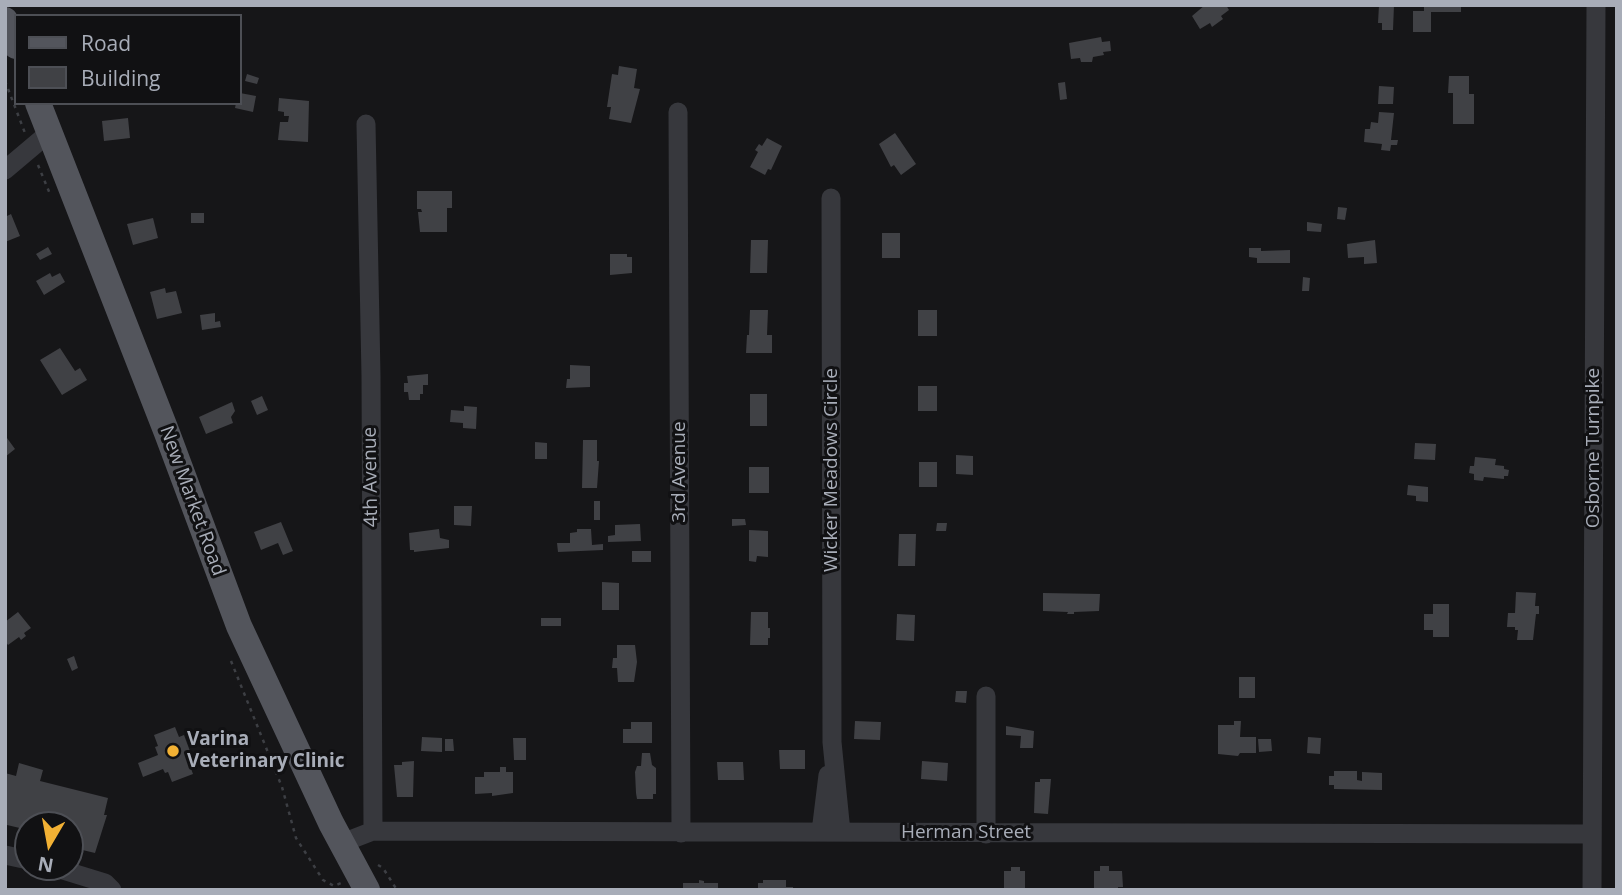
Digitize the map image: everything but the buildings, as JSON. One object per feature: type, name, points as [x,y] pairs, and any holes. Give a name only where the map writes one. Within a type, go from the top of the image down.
[{"type":"main road","points":[[5,20],[14,41]]},
{"type":"main road","name":"New Market Road","points":[[38,105],[38,135],[167,433],[239,626],[361,879]]},
{"type":"street","name":"Osborne Turnpike","points":[[1591,890],[1596,5]]},
{"type":"street","name":"3rd Avenue","points":[[678,112],[681,833]]},
{"type":"street","name":"4th Avenue","points":[[366,124],[371,376],[373,831]]},
{"type":"street","points":[[5,170],[38,135]]},
{"type":"street","name":"Wicker Meadows Circle","points":[[831,198],[832,742],[841,832]]},
{"type":"street","points":[[986,696],[986,834]]},
{"type":"street","name":"Wicker Meadows Circle","points":[[821,832],[832,742]]},
{"type":"street","name":"Herman Street","points":[[342,844],[373,831],[1592,834]]},
{"type":"street","points":[[84,877],[105,883],[112,890]]},
{"type":"path","points":[[20,105],[38,135]]},
{"type":"path","points":[[233,666],[282,787],[296,838],[323,880],[334,886],[361,879],[383,869],[397,890]]},
{"type":"place","name":"Varina Veterinary Clinic","points":[[173,751]]}]
